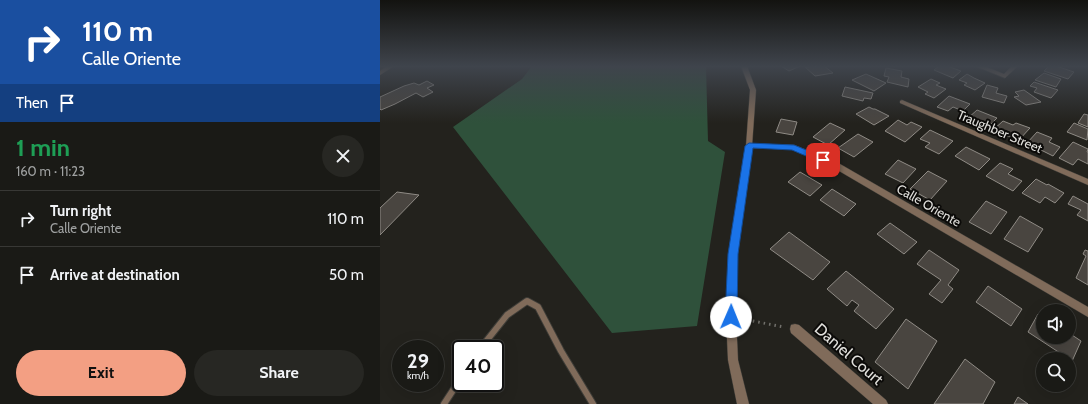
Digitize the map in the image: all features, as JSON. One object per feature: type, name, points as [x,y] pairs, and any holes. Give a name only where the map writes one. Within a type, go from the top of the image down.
[{"type":"street","points":[[743,404],[733,360],[731,317],[733,254],[749,146],[753,90],[751,85]]},
{"type":"street","name":"Traughber Street","points":[[902,102],[1088,182]]},
{"type":"street","name":"Calle Oriente","points":[[749,146],[794,147],[837,166],[1088,312]]},
{"type":"street","name":"Daniel Court","points":[[795,329],[882,404]]},
{"type":"lane","points":[[486,340],[516,306],[527,301],[538,307],[561,351],[593,404]]},
{"type":"lane","points":[[444,404],[452,392]]},
{"type":"path","points":[[731,317],[795,329]]},
{"type":"green space","points":[[514,85],[707,85],[708,141],[725,152],[697,326],[612,333],[453,127]]},
{"type":"building","points":[[434,85],[427,88],[433,92],[423,97],[416,93],[395,104],[381,110],[380,109],[380,97],[404,86]]},
{"type":"building","points":[[862,85],[883,85],[874,91]]},
{"type":"building","points":[[921,85],[936,85],[946,89],[934,98],[925,94],[928,92],[918,87]]},
{"type":"building","points":[[964,85],[982,85],[975,90]]},
{"type":"building","points":[[987,85],[998,88],[996,93],[1007,96],[1004,103],[982,97]]},
{"type":"building","points":[[1043,85],[1058,90],[1051,98],[1034,92],[1037,88],[1030,86]]},
{"type":"building","points":[[845,87],[873,93],[871,99],[864,98],[863,101],[842,96]]},
{"type":"building","points":[[1024,90],[1041,102],[1026,105],[1014,97],[1019,96],[1015,92]]},
{"type":"building","points":[[949,96],[970,104],[963,111],[953,107],[948,111],[937,107]]},
{"type":"building","points":[[869,107],[889,116],[874,125],[856,114]]},
{"type":"building","points":[[977,110],[997,118],[987,128],[967,119]]},
{"type":"building","points":[[1084,114],[1088,115],[1088,127],[1078,123]]},
{"type":"building","points":[[781,119],[797,122],[793,135],[776,132]]},
{"type":"building","points":[[898,120],[907,125],[911,122],[922,127],[905,142],[885,131]]},
{"type":"building","points":[[1003,121],[1013,125],[1016,123],[1030,128],[1019,140],[993,130]]},
{"type":"building","points":[[830,123],[845,130],[828,145],[813,137]]},
{"type":"building","points":[[1074,123],[1088,129],[1087,140],[1067,132]]},
{"type":"building","points":[[930,130],[953,141],[939,154],[925,147],[930,143],[920,139]]},
{"type":"building","points":[[1037,132],[1052,138],[1049,142],[1060,147],[1053,156],[1027,143]]},
{"type":"building","points":[[858,134],[873,142],[854,157],[838,148]]},
{"type":"building","points":[[1073,142],[1088,149],[1088,164],[1078,159],[1073,165],[1059,158]]},
{"type":"building","points":[[966,147],[990,159],[979,170],[955,156]]},
{"type":"building","points":[[898,160],[916,169],[903,183],[885,174]]},
{"type":"building","points":[[1000,163],[1013,169],[1008,174],[1022,181],[1013,191],[986,176]]},
{"type":"building","points":[[928,171],[947,181],[930,200],[910,189]]},
{"type":"building","points":[[800,172],[822,185],[810,196],[788,182]]},
{"type":"building","points":[[1036,179],[1064,193],[1055,203],[1045,197],[1040,203],[1022,193]]},
{"type":"building","points":[[832,189],[856,204],[844,216],[820,200]]},
{"type":"building","points":[[397,192],[419,195],[380,235],[380,208]]},
{"type":"building","points":[[1073,196],[1088,204],[1088,221],[1077,215],[1081,210],[1068,204]]},
{"type":"building","points":[[986,201],[1007,212],[991,234],[969,222]]},
{"type":"building","points":[[1020,216],[1043,229],[1028,252],[1004,239]]},
{"type":"building","points":[[890,223],[917,242],[904,254],[877,234]]},
{"type":"building","points":[[789,232],[830,262],[813,280],[770,249]]},
{"type":"building","points":[[929,250],[959,270],[948,285],[953,289],[942,303],[929,294],[941,280],[917,264]]},
{"type":"building","points":[[1085,250],[1088,251],[1088,285],[1076,278],[1086,256],[1083,254]]},
{"type":"building","points":[[846,271],[894,309],[876,329],[854,311],[859,305],[852,300],[847,306],[827,289]]},
{"type":"building","points":[[988,286],[1022,309],[1011,326],[976,302]]},
{"type":"building","points":[[1036,318],[1036,337],[1028,332]]},
{"type":"building","points":[[906,319],[937,341],[908,389],[875,362]]},
{"type":"building","points":[[1076,338],[1081,341],[1076,352],[1058,352],[1046,344],[1076,344]]},
{"type":"building","points":[[965,359],[995,382],[983,404],[934,404]]},
{"type":"building","points":[[1018,397],[1028,404],[1014,404]]},
{"type":"route","points":[[731,317],[733,254],[749,146],[794,147],[823,160]]}]
